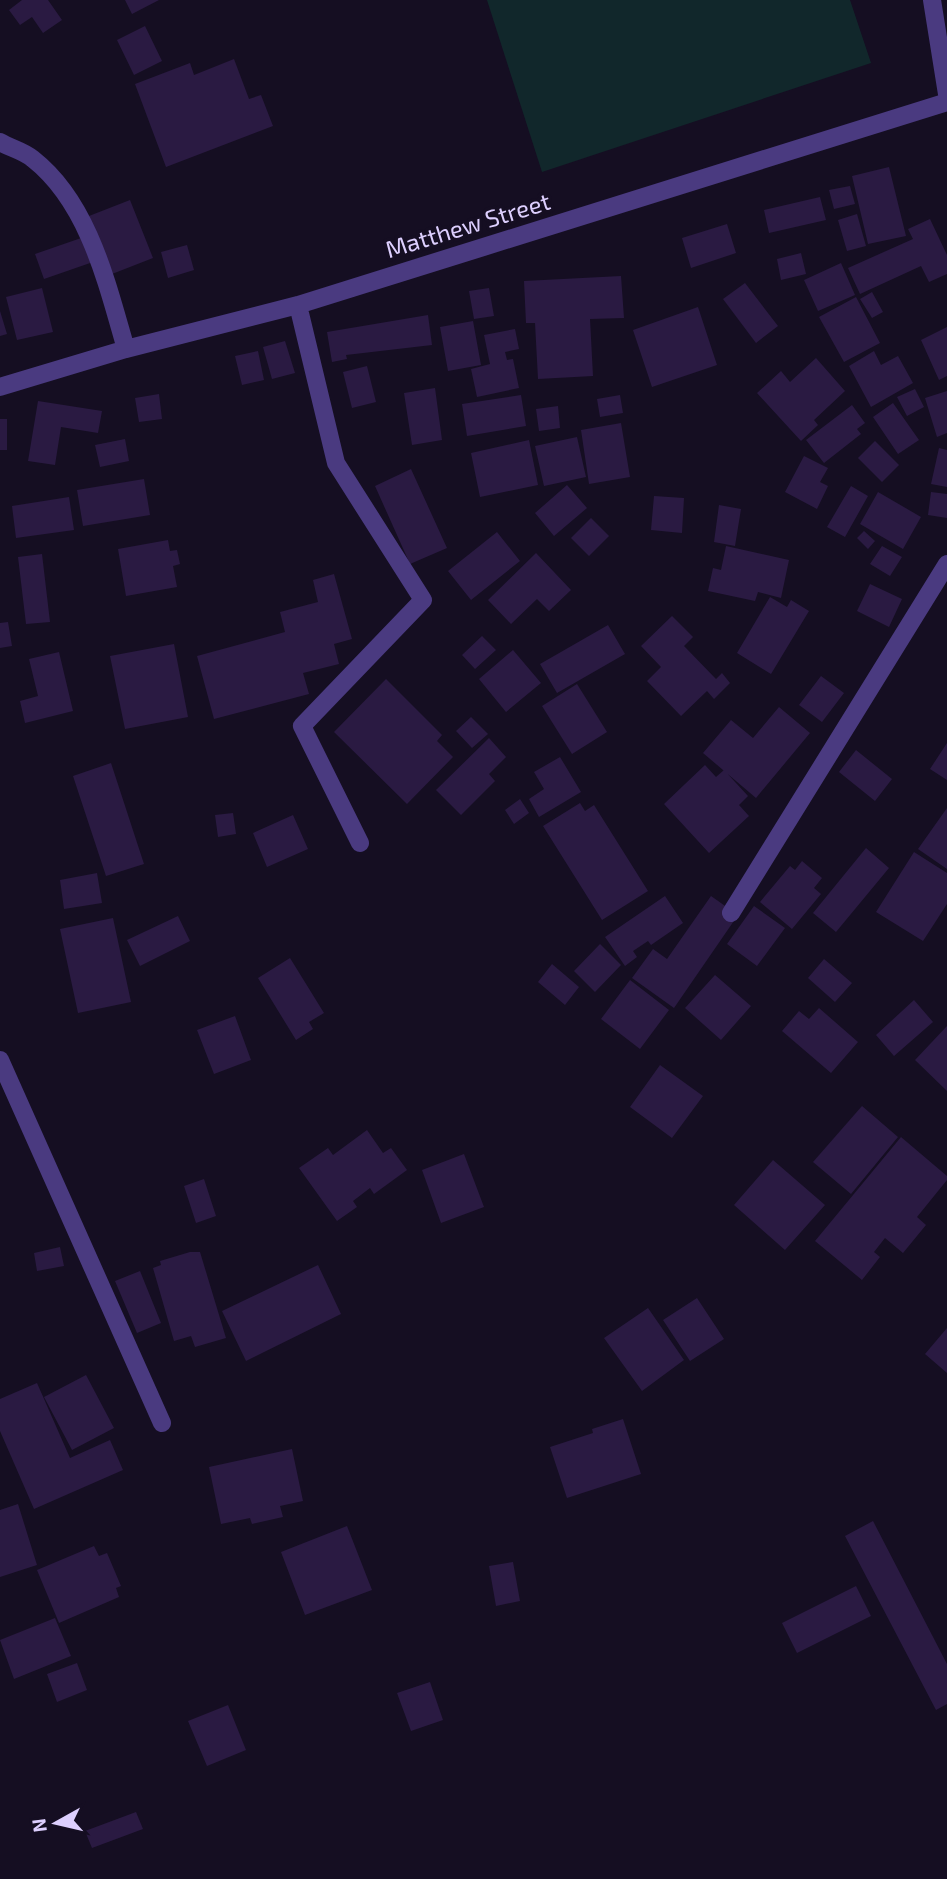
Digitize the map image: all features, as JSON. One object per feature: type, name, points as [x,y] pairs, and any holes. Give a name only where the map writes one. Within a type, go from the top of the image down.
[{"type":"street","points":[[932,0],[947,94]]},
{"type":"street","name":"Matthew Street","points":[[0,387],[126,349],[298,305],[947,102]]},
{"type":"street","points":[[0,142],[33,158],[66,196],[94,243],[126,349]]},
{"type":"street","points":[[298,305],[337,463],[423,600],[302,726],[360,842]]},
{"type":"street","points":[[731,913],[947,564]]},
{"type":"street","points":[[0,1060],[162,1423]]},
{"type":"green space","points":[[487,0],[850,0],[871,63],[542,172]]},
{"type":"building","points":[[22,0],[48,0],[62,20],[43,33],[32,17],[20,25],[9,10]]},
{"type":"building","points":[[125,0],[159,0],[132,14]]},
{"type":"building","points":[[145,26],[162,61],[134,75],[117,40]]},
{"type":"building","points":[[234,59],[249,99],[261,95],[273,126],[166,167],[135,84],[190,63],[194,75]]},
{"type":"building","points":[[889,167],[906,236],[868,244],[852,176]]},
{"type":"building","points":[[850,186],[855,204],[834,209],[829,190]]},
{"type":"building","points":[[820,197],[826,220],[769,233],[764,210]]},
{"type":"building","points":[[130,200],[153,258],[112,274],[89,216]]},
{"type":"building","points":[[857,214],[866,246],[847,251],[838,220]]},
{"type":"building","points":[[930,219],[947,255],[947,274],[929,282],[921,266],[860,294],[848,268],[913,239],[908,229]]},
{"type":"building","points":[[727,224],[736,253],[691,268],[682,238]]},
{"type":"building","points":[[84,237],[93,262],[44,279],[35,254]]},
{"type":"building","points":[[187,245],[194,270],[168,278],[161,252]]},
{"type":"building","points":[[801,253],[806,274],[781,280],[777,259]]},
{"type":"building","points":[[841,263],[855,295],[818,311],[804,280]]},
{"type":"building","points":[[621,276],[624,318],[590,319],[593,376],[538,379],[535,323],[526,323],[524,281]]},
{"type":"building","points":[[745,283],[778,326],[756,343],[723,299]]},
{"type":"building","points":[[42,288],[53,332],[17,340],[6,297]]},
{"type":"building","points":[[489,288],[494,316],[474,319],[469,291]]},
{"type":"building","points":[[872,292],[883,312],[872,318],[860,299]]},
{"type":"building","points":[[856,297],[880,343],[844,362],[819,317]]},
{"type":"building","points":[[698,307],[717,365],[652,387],[633,330]]},
{"type":"building","points":[[0,311],[7,334],[0,336]]},
{"type":"building","points":[[428,315],[432,345],[346,355],[347,359],[332,362],[327,332]]},
{"type":"building","points":[[473,321],[481,365],[448,371],[440,327]]},
{"type":"building","points":[[947,327],[947,376],[939,380],[921,340]]},
{"type":"building","points":[[515,329],[519,349],[505,352],[507,360],[513,359],[519,388],[477,397],[471,369],[490,364],[484,335]]},
{"type":"building","points":[[285,341],[295,373],[272,379],[263,347]]},
{"type":"building","points":[[258,351],[264,380],[242,385],[235,356]]},
{"type":"building","points":[[874,351],[881,365],[898,356],[913,383],[871,407],[849,366]]},
{"type":"building","points":[[816,358],[845,391],[814,420],[818,425],[801,441],[757,393],[781,371],[790,382]]},
{"type":"building","points":[[367,366],[376,402],[352,408],[343,372]]},
{"type":"building","points":[[435,388],[442,440],[412,445],[404,393]]},
{"type":"building","points":[[915,389],[924,407],[907,416],[897,397]]},
{"type":"building","points":[[947,391],[947,433],[937,437],[925,398]]},
{"type":"building","points":[[159,394],[162,419],[139,422],[135,398]]},
{"type":"building","points":[[521,395],[526,426],[467,436],[462,404]]},
{"type":"building","points":[[620,395],[623,413],[600,417],[597,399]]},
{"type":"building","points":[[38,401],[102,411],[98,433],[61,427],[55,465],[28,461]]},
{"type":"building","points":[[893,403],[919,440],[898,454],[873,417]]},
{"type":"building","points":[[852,405],[865,423],[857,429],[861,434],[824,463],[806,440]]},
{"type":"building","points":[[558,406],[560,428],[539,431],[536,409]]},
{"type":"building","points":[[0,419],[7,419],[7,450],[0,450]]},
{"type":"building","points":[[621,423],[630,477],[589,484],[581,430]]},
{"type":"building","points":[[577,437],[586,477],[544,486],[535,446]]},
{"type":"building","points":[[125,439],[129,461],[100,467],[95,445]]},
{"type":"building","points":[[529,440],[538,485],[480,497],[471,453]]},
{"type":"building","points":[[875,441],[899,465],[882,482],[858,458]]},
{"type":"building","points":[[939,448],[947,450],[947,487],[931,484]]},
{"type":"building","points":[[804,456],[828,468],[820,482],[828,486],[817,509],[785,492]]},
{"type":"building","points":[[411,469],[447,548],[410,564],[375,486]]},
{"type":"building","points":[[144,479],[150,515],[83,526],[77,490]]},
{"type":"building","points":[[567,485],[587,508],[554,536],[535,513]]},
{"type":"building","points":[[851,486],[868,496],[845,537],[827,527]]},
{"type":"building","points":[[878,492],[921,517],[903,549],[860,524]]},
{"type":"building","points":[[931,492],[947,494],[947,518],[928,515]]},
{"type":"building","points":[[654,496],[684,498],[682,533],[651,530]]},
{"type":"building","points":[[69,497],[74,530],[16,538],[12,506]]},
{"type":"building","points":[[719,505],[741,509],[735,546],[714,542]]},
{"type":"building","points":[[591,518],[609,536],[589,556],[571,538]]},
{"type":"building","points":[[864,531],[875,541],[868,549],[857,538]]},
{"type":"building","points":[[497,532],[520,561],[471,600],[448,571]]},
{"type":"building","points":[[168,540],[170,551],[177,550],[180,564],[173,566],[177,587],[126,596],[118,549]]},
{"type":"building","points":[[726,546],[789,560],[781,598],[758,592],[755,601],[708,591],[713,568],[721,570]]},
{"type":"building","points":[[882,546],[902,557],[890,576],[870,564]]},
{"type":"building","points":[[536,553],[571,590],[549,611],[537,599],[511,624],[488,600]]},
{"type":"building","points":[[42,554],[50,622],[26,624],[18,557]]},
{"type":"building","points":[[334,574],[352,639],[334,644],[339,664],[303,673],[309,694],[214,719],[197,656],[285,632],[280,612],[318,602],[313,580]]},
{"type":"building","points":[[870,584],[902,599],[889,627],[857,611]]},
{"type":"building","points":[[770,597],[787,607],[791,600],[809,611],[771,674],[737,653]]},
{"type":"building","points":[[672,616],[693,637],[684,646],[716,679],[722,673],[730,683],[714,699],[707,691],[681,716],[647,681],[661,667],[641,646]]},
{"type":"building","points":[[8,622],[12,646],[0,648],[0,623]]},
{"type":"building","points":[[608,625],[625,654],[557,693],[540,664]]},
{"type":"building","points":[[482,636],[496,650],[475,669],[462,655]]},
{"type":"building","points":[[174,644],[188,717],[125,729],[110,656]]},
{"type":"building","points":[[513,650],[541,683],[506,712],[479,679]]},
{"type":"building","points":[[59,652],[73,711],[25,723],[20,701],[38,696],[29,659]]},
{"type":"building","points":[[821,676],[844,693],[822,722],[799,705]]},
{"type":"building","points":[[386,679],[442,735],[437,741],[453,757],[407,804],[334,732]]},
{"type":"building","points":[[577,684],[607,732],[572,754],[542,706]]},
{"type":"building","points":[[779,707],[810,733],[756,798],[703,753],[731,720],[753,738]]},
{"type":"building","points":[[471,717],[488,734],[472,748],[456,731]]},
{"type":"building","points":[[489,738],[506,757],[489,774],[495,781],[461,815],[436,790]]},
{"type":"building","points":[[947,743],[947,780],[930,769]]},
{"type":"building","points":[[856,750],[892,779],[875,801],[839,772]]},
{"type":"building","points":[[560,757],[581,792],[539,817],[529,799],[544,789],[534,772]]},
{"type":"building","points":[[111,763],[144,864],[106,876],[73,776]]},
{"type":"building","points":[[705,765],[716,777],[724,770],[748,796],[739,805],[749,816],[709,853],[664,804]]},
{"type":"building","points":[[520,799],[529,813],[514,824],[505,810]]},
{"type":"building","points":[[580,803],[585,811],[594,805],[648,891],[602,920],[543,826]]},
{"type":"building","points":[[947,808],[947,869],[918,849]]},
{"type":"building","points":[[233,813],[236,834],[218,837],[215,815]]},
{"type":"building","points":[[293,815],[308,849],[267,867],[253,833]]},
{"type":"building","points":[[866,848],[889,868],[836,932],[813,913]]},
{"type":"building","points":[[914,852],[947,873],[947,904],[923,941],[876,912]]},
{"type":"building","points":[[802,861],[822,878],[814,888],[821,894],[792,929],[760,902],[790,866],[795,870]]},
{"type":"building","points":[[97,873],[102,903],[64,909],[60,880]]},
{"type":"building","points":[[665,896],[683,923],[651,945],[648,941],[633,951],[637,957],[625,966],[605,937]]},
{"type":"building","points":[[711,896],[738,915],[674,1008],[632,978],[653,949],[667,959]]},
{"type":"building","points":[[754,906],[785,928],[757,966],[727,944]]},
{"type":"building","points":[[178,916],[190,941],[140,966],[127,940]]},
{"type":"building","points":[[113,918],[131,1002],[78,1013],[60,929]]},
{"type":"building","points":[[600,944],[621,965],[595,992],[574,971]]},
{"type":"building","points":[[290,958],[324,1013],[309,1022],[313,1029],[296,1040],[258,978]]},
{"type":"building","points":[[824,959],[852,983],[835,1002],[808,978]]},
{"type":"building","points":[[552,964],[579,987],[565,1005],[538,982]]},
{"type":"building","points":[[715,975],[751,1006],[721,1040],[685,1008]]},
{"type":"building","points":[[630,980],[669,1010],[640,1049],[601,1019]]},
{"type":"building","points":[[914,1000],[933,1022],[894,1056],[876,1035]]},
{"type":"building","points":[[819,1008],[858,1042],[831,1073],[782,1031],[799,1011],[809,1019]]},
{"type":"building","points":[[235,1016],[251,1060],[214,1074],[197,1030]]},
{"type":"building","points":[[947,1026],[947,1091],[915,1060]]},
{"type":"building","points":[[660,1065],[703,1096],[672,1138],[630,1107]]},
{"type":"building","points":[[862,1106],[898,1137],[851,1194],[813,1162]]},
{"type":"building","points":[[367,1130],[383,1153],[391,1148],[407,1170],[374,1194],[370,1188],[353,1201],[357,1207],[337,1221],[299,1168],[328,1148],[333,1155]]},
{"type":"building","points":[[901,1137],[947,1176],[947,1180],[917,1217],[926,1225],[903,1253],[885,1238],[874,1252],[880,1257],[862,1280],[815,1241]]},
{"type":"building","points":[[464,1154],[484,1207],[441,1223],[422,1170]]},
{"type":"building","points":[[773,1160],[825,1205],[785,1250],[734,1205]]},
{"type":"building","points":[[204,1179],[216,1216],[196,1223],[184,1186]]},
{"type":"building","points":[[60,1247],[64,1266],[37,1271],[34,1253]]},
{"type":"building","points":[[190,1252],[200,1252],[226,1338],[195,1347],[191,1336],[174,1341],[153,1268],[161,1265],[160,1261]]},
{"type":"building","points":[[318,1265],[341,1314],[246,1361],[222,1311]]},
{"type":"building","points":[[140,1271],[161,1323],[137,1333],[115,1281]]},
{"type":"building","points":[[697,1298],[724,1339],[690,1361],[663,1320]]},
{"type":"building","points":[[648,1308],[684,1360],[642,1391],[604,1338]]},
{"type":"building","points":[[947,1328],[947,1373],[925,1354]]},
{"type":"building","points":[[86,1375],[114,1428],[72,1450],[44,1397]]},
{"type":"building","points":[[37,1383],[70,1458],[110,1440],[123,1470],[34,1509],[0,1431],[0,1399]]},
{"type":"building","points":[[623,1419],[641,1474],[567,1498],[550,1447],[593,1433],[592,1429]]},
{"type":"building","points":[[292,1449],[303,1501],[280,1506],[283,1517],[252,1524],[250,1518],[221,1524],[209,1467]]},
{"type":"building","points":[[18,1504],[37,1565],[0,1577],[0,1510]]},
{"type":"building","points":[[873,1521],[947,1664],[947,1704],[936,1710],[845,1536]]},
{"type":"building","points":[[347,1526],[372,1590],[305,1615],[281,1552]]},
{"type":"building","points":[[94,1546],[99,1556],[107,1553],[121,1586],[116,1588],[119,1597],[59,1623],[37,1570]]},
{"type":"building","points":[[513,1562],[520,1601],[496,1606],[489,1566]]},
{"type":"building","points":[[856,1586],[871,1616],[797,1653],[782,1623]]},
{"type":"building","points":[[55,1618],[71,1656],[14,1679],[0,1640]]},
{"type":"building","points":[[77,1663],[87,1690],[57,1702],[47,1674]]},
{"type":"building","points":[[430,1682],[443,1720],[411,1731],[397,1693]]},
{"type":"building","points":[[228,1705],[246,1750],[207,1766],[188,1721]]},
{"type":"building","points":[[136,1812],[143,1829],[92,1848],[85,1831]]}]
